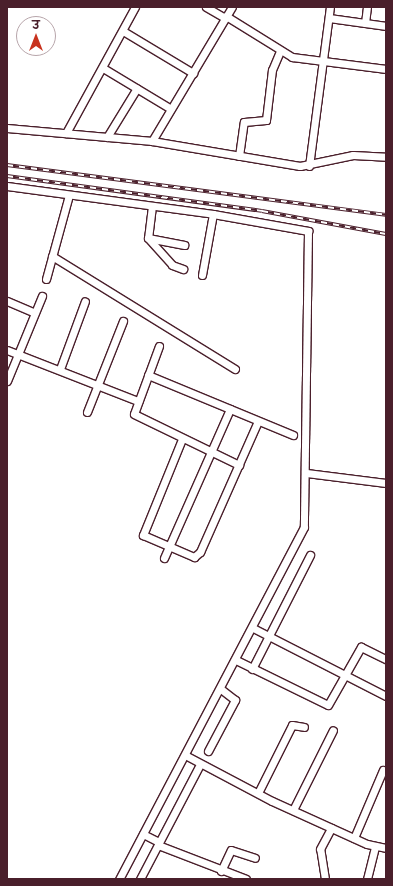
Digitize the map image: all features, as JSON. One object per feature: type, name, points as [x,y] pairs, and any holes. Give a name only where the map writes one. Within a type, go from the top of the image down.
[{"type":"street","points":[[66,133],[103,68],[135,7]]},
{"type":"street","points":[[206,7],[226,17],[292,57],[386,68]]},
{"type":"street","points":[[152,141],[232,7]]},
{"type":"street","points":[[309,166],[325,61],[330,7]]},
{"type":"street","points":[[365,23],[367,7]]},
{"type":"street","points":[[329,18],[386,26]]},
{"type":"street","points":[[123,31],[193,73]]},
{"type":"street","points":[[239,156],[244,122],[266,120],[272,70],[280,51]]},
{"type":"street","points":[[103,68],[171,109]]},
{"type":"street","points":[[107,137],[138,88]]},
{"type":"street","points":[[7,128],[152,141],[309,166],[353,155],[386,157]]},
{"type":"street","points":[[7,186],[213,214],[308,231],[306,473],[304,527],[221,689],[119,879]]},
{"type":"street","points":[[46,279],[69,195]]},
{"type":"street","points":[[152,206],[148,238],[172,265],[183,269]]},
{"type":"street","points":[[202,275],[213,214]]},
{"type":"street","points":[[148,238],[184,244]]},
{"type":"street","points":[[52,256],[235,369]]},
{"type":"street","points":[[7,381],[42,296]]},
{"type":"street","points":[[7,301],[35,313]]},
{"type":"street","points":[[60,369],[85,301]]},
{"type":"street","points":[[87,412],[100,386],[123,321]]},
{"type":"street","points":[[159,346],[138,401],[136,417],[239,465]]},
{"type":"street","points":[[7,350],[60,369],[138,401]]},
{"type":"street","points":[[148,375],[293,435]]},
{"type":"street","points":[[164,558],[230,409]]},
{"type":"street","points":[[182,439],[143,532],[145,537],[198,556],[258,421]]},
{"type":"street","points":[[306,473],[386,483]]},
{"type":"street","points":[[252,668],[310,555]]},
{"type":"street","points":[[253,628],[346,674],[386,696]]},
{"type":"street","points":[[236,660],[328,705],[361,647],[386,659]]},
{"type":"street","points":[[208,750],[235,700],[221,689]]},
{"type":"street","points":[[258,794],[292,725],[304,727]]},
{"type":"street","points":[[293,810],[333,730]]},
{"type":"street","points":[[185,755],[258,794],[331,828],[375,846],[386,848]]},
{"type":"street","points":[[140,879],[200,764]]},
{"type":"street","points":[[354,838],[383,770]]},
{"type":"street","points":[[325,879],[320,849],[331,828]]},
{"type":"street","points":[[143,834],[158,844],[221,871],[246,879]]},
{"type":"street","points":[[367,879],[375,846]]},
{"type":"street","points":[[221,871],[231,850],[255,858]]},
{"type":"railway","points":[[7,165],[386,215]]},
{"type":"railway","points":[[7,176],[262,211],[386,234]]}]
